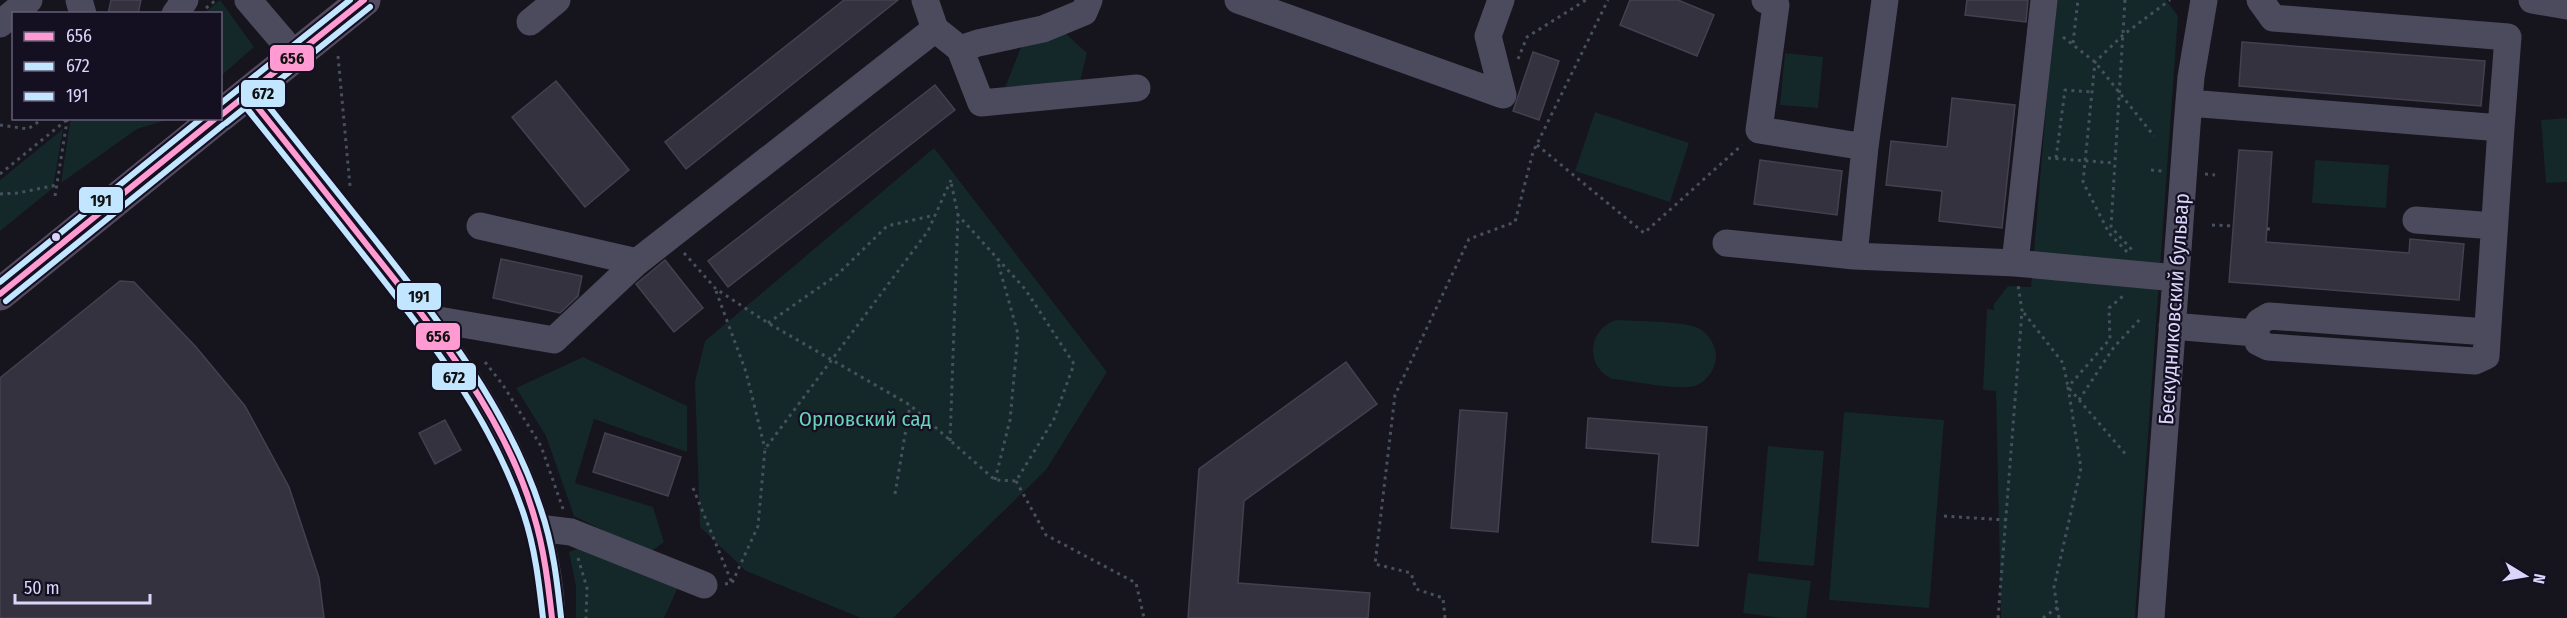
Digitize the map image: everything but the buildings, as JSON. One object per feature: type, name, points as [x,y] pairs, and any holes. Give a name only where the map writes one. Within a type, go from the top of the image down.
[{"type":"main road","points":[[222,115],[364,0]]},
{"type":"main road","points":[[0,294],[215,120]]},
{"type":"street","points":[[14,12],[29,0]]},
{"type":"street","points":[[248,0],[296,56]]},
{"type":"street","points":[[530,22],[556,0]]},
{"type":"street","points":[[925,0],[935,29],[960,49],[981,103],[1137,88]]},
{"type":"street","points":[[960,49],[1043,29],[1084,12],[1089,0]]},
{"type":"street","points":[[1238,0],[1503,95]]},
{"type":"street","points":[[1501,0],[1488,36],[1503,95]]},
{"type":"street","points":[[1765,0],[1776,5],[1759,130],[1865,147]]},
{"type":"street","points":[[1854,256],[1865,147],[1885,0]]},
{"type":"street","name":"Бескудниковский бульвар","points":[[2151,618],[2189,103],[2204,0]]},
{"type":"street","points":[[2172,326],[2255,333],[2259,322],[2269,316],[2487,332],[2494,226],[2487,176],[2500,128],[2508,37],[2272,18],[2260,0]]},
{"type":"street","points":[[2532,0],[2567,6]]},
{"type":"street","points":[[2015,263],[2043,11]]},
{"type":"street","points":[[0,24],[12,14]]},
{"type":"street","points":[[427,318],[554,340],[637,262],[935,29]]},
{"type":"street","points":[[247,94],[427,318],[486,406],[503,438],[528,496],[538,528],[546,566],[552,618]]},
{"type":"street","points":[[2189,103],[2500,128]]},
{"type":"street","points":[[2416,220],[2494,226]]},
{"type":"street","points":[[480,226],[637,262]]},
{"type":"street","points":[[1726,243],[1854,256],[2015,263],[2138,263],[2176,278]]},
{"type":"street","points":[[538,528],[571,532],[704,585]]},
{"type":"path","points":[[1503,95],[1527,37],[1586,0]]},
{"type":"path","points":[[1445,618],[1443,598],[1416,590],[1411,573],[1375,564],[1395,395],[1469,239],[1515,222],[1537,145],[1608,0]]},
{"type":"path","points":[[2073,44],[2078,0]]},
{"type":"path","points":[[2125,0],[2111,227],[2138,263]]},
{"type":"path","points":[[2138,263],[2109,233],[2083,182],[2095,62],[2123,35],[2170,0]]},
{"type":"path","points":[[2043,11],[2073,44],[2095,62],[2154,136]]},
{"type":"path","points":[[338,56],[350,186]]},
{"type":"path","points":[[2056,158],[2065,90],[2092,92]]},
{"type":"path","points":[[0,125],[28,129],[41,120]]},
{"type":"path","points":[[0,174],[68,120]]},
{"type":"path","points":[[55,196],[68,120]]},
{"type":"path","points":[[1537,145],[1644,233],[1759,130]]},
{"type":"path","points":[[2027,156],[2115,164]]},
{"type":"path","points":[[2151,170],[2167,171]]},
{"type":"path","points":[[2202,174],[2215,175]]},
{"type":"path","points":[[765,449],[928,231],[951,180],[958,215],[950,441]]},
{"type":"path","points":[[0,194],[18,193],[57,185]]},
{"type":"path","points":[[768,323],[837,275],[887,226],[935,215]]},
{"type":"path","points":[[958,215],[1025,289],[1074,364],[1054,419],[1016,481]]},
{"type":"path","points":[[2212,225],[2234,226]]},
{"type":"path","points":[[670,238],[716,289],[768,323],[910,405],[995,480],[1016,481]]},
{"type":"path","points":[[995,480],[1010,420],[1018,334],[996,256]]},
{"type":"path","points":[[1998,618],[2022,311],[2015,263]]},
{"type":"path","points":[[2067,387],[2110,339],[2109,308],[2138,263]]},
{"type":"path","points":[[716,289],[746,372],[765,449],[758,526],[732,583]]},
{"type":"path","points":[[2022,311],[2063,363],[2080,468],[2054,587],[2059,618]]},
{"type":"path","points":[[2079,400],[2114,347],[2140,318]]},
{"type":"path","points":[[2067,387],[2128,457]]},
{"type":"path","points":[[895,494],[910,405]]},
{"type":"path","points":[[1016,481],[1046,535],[1136,583],[1144,618]]},
{"type":"path","points":[[693,489],[732,583]]},
{"type":"path","points":[[1944,516],[2006,520]]},
{"type":"path","points":[[704,585],[732,583]]},
{"type":"path","points":[[2043,618],[2058,607]]},
{"type":"green space","points":[[220,0],[254,47],[222,75],[222,12],[205,12]]},
{"type":"green space","points":[[2055,0],[2166,0],[2178,16],[2135,618],[2001,618],[1996,391],[1983,390],[1987,309],[1994,310],[1994,304],[2008,286],[2031,287]]},
{"type":"green space","points":[[1063,31],[1087,53],[1079,86],[1004,90],[1023,42]]},
{"type":"green space","points":[[1785,53],[1823,57],[1818,108],[1780,105]]},
{"type":"green space","points":[[1595,112],[1689,143],[1670,202],[1575,171]]},
{"type":"green space","points":[[2567,118],[2567,182],[2546,183],[2541,120]]},
{"type":"green space","points":[[73,120],[167,120],[137,129],[61,183],[70,122]]},
{"type":"green space","points":[[63,129],[53,188],[0,231],[0,180]]},
{"type":"green space","name":"Орловский сад","points":[[934,148],[1107,372],[1046,470],[893,618],[861,618],[746,571],[700,527],[695,382],[705,341]]},
{"type":"green space","points":[[2315,160],[2389,165],[2386,208],[2312,203]]},
{"type":"green space","points":[[1616,320],[1671,323],[1698,328],[1708,335],[1712,342],[1716,353],[1715,364],[1706,379],[1690,387],[1662,386],[1612,379],[1597,366],[1593,348],[1599,332]]},
{"type":"green space","points":[[583,357],[687,406],[687,452],[594,419],[575,483],[653,507],[664,542],[649,553],[574,516],[546,436],[516,388]]},
{"type":"green space","points":[[1844,412],[1944,420],[1929,608],[1829,600]]},
{"type":"green space","points":[[1768,446],[1824,451],[1814,566],[1758,561]]},
{"type":"green space","points":[[585,546],[679,585],[664,618],[576,618],[576,586],[569,552]]},
{"type":"green space","points":[[1748,573],[1811,581],[1806,618],[1781,618],[1743,613]]},
{"type":"transit line","name":"191","points":[[222,102],[350,0]]},
{"type":"transit line","name":"656","points":[[222,114],[364,0]]},
{"type":"transit line","name":"672","points":[[226,123],[370,7]]},
{"type":"transit line","name":"191","points":[[254,88],[425,304],[491,402],[527,473],[541,510],[552,550],[561,617]]},
{"type":"transit line","name":"656","points":[[247,94],[419,311],[487,409],[521,479],[534,516],[543,554],[552,618]]},
{"type":"transit line","name":"672","points":[[240,100],[410,314],[455,377],[475,410],[510,479],[528,527],[543,618]]},
{"type":"transit line","name":"191","points":[[0,282],[200,120]]},
{"type":"transit line","name":"656","points":[[0,294],[214,120]]},
{"type":"transit line","name":"672","points":[[6,301],[223,125]]}]
